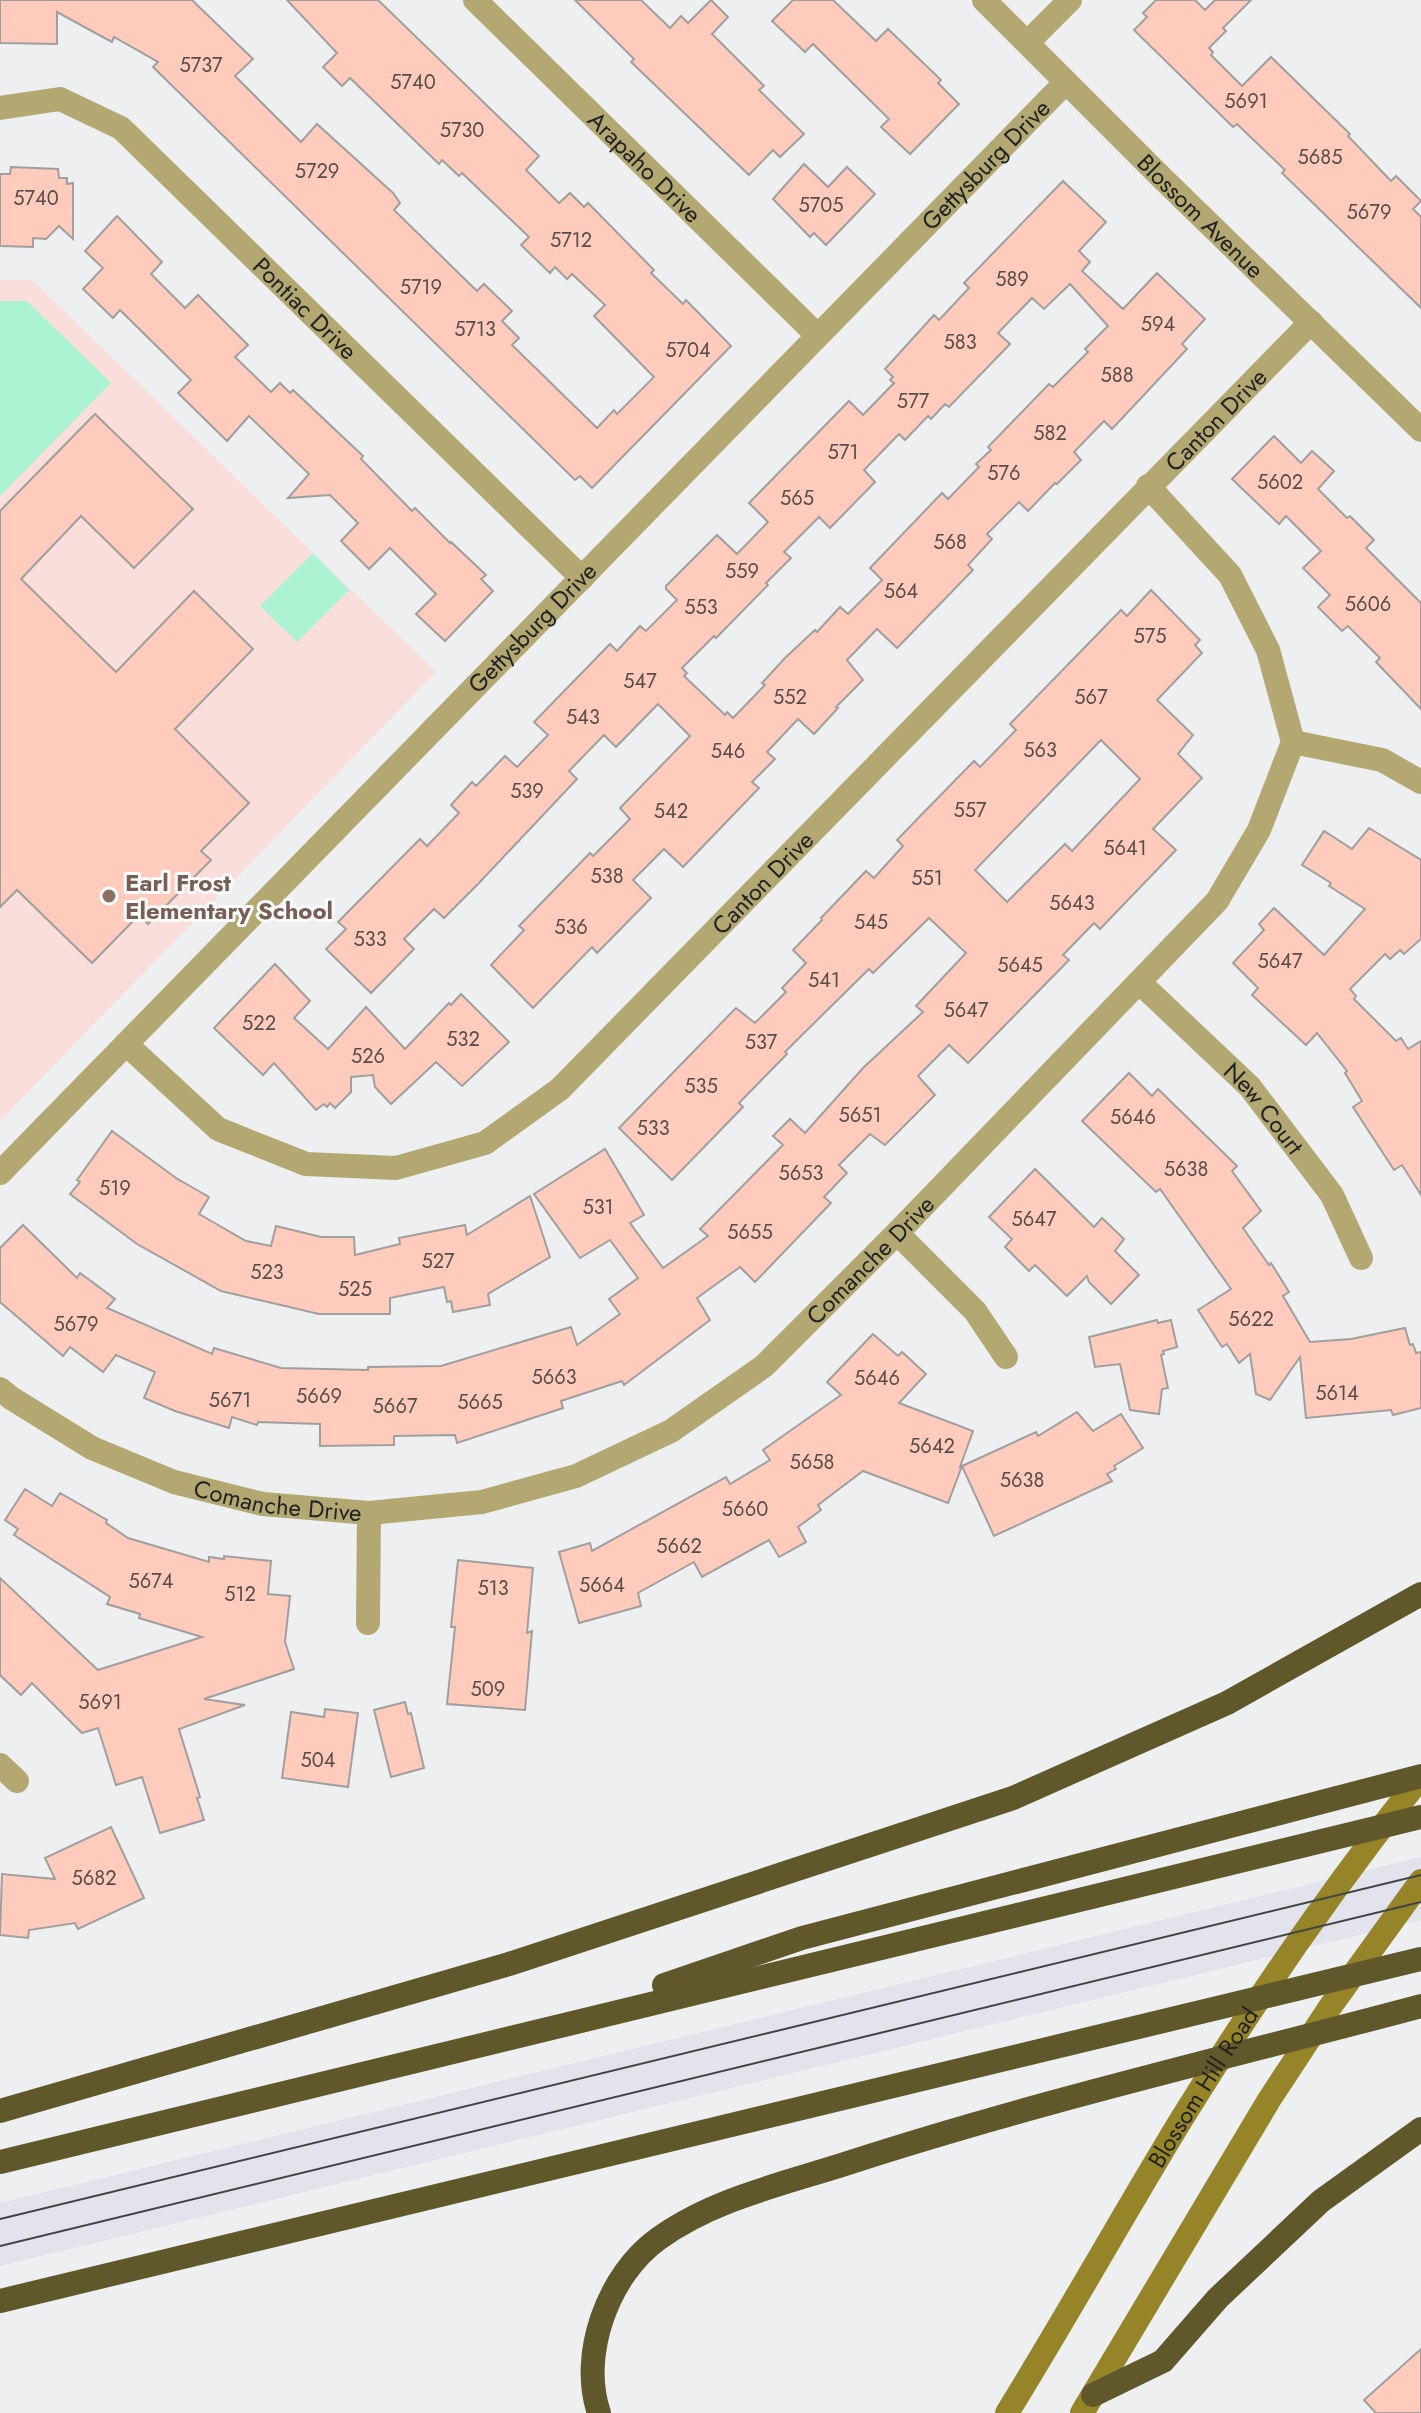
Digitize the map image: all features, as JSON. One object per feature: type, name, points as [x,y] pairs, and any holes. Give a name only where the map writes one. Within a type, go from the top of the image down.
[{"type":"highway","points":[[0,2111],[509,1964],[1013,1798],[1227,1703],[1421,1594]]},
{"type":"highway","points":[[528,2032],[802,1938],[1421,1776]]},
{"type":"highway","points":[[0,2162],[1421,1817]]},
{"type":"highway","points":[[0,2301],[1421,1959]]},
{"type":"highway","points":[[599,2413],[594,2379],[599,2329],[620,2282],[655,2241],[713,2207],[931,2136],[1421,2006]]},
{"type":"highway","points":[[1087,2404],[1163,2361],[1218,2298],[1321,2201],[1421,2129]]},
{"type":"main road","name":"Blossom Hill Road","points":[[1007,2413],[1181,2121],[1295,1948],[1421,1776]]},
{"type":"main road","points":[[1087,2404],[1269,2100],[1330,2007],[1421,1881]]},
{"type":"street","name":"Arapaho Drive","points":[[475,0],[816,334]]},
{"type":"street","name":"Blossom Avenue","points":[[984,0],[1421,430]]},
{"type":"street","points":[[1028,42],[1070,0]]},
{"type":"street","name":"Gettysburg Drive","points":[[0,1173],[816,334],[1066,82]]},
{"type":"street","name":"Pontiac Drive","points":[[0,108],[60,99],[121,128],[582,578]]},
{"type":"street","name":"Canton Drive","points":[[126,1044],[218,1129],[306,1164],[396,1168],[485,1143],[560,1089],[1311,322]]},
{"type":"street","points":[[1148,486],[1230,575],[1268,650],[1293,742],[1382,760],[1421,782]]},
{"type":"street","name":"Comanche Drive","points":[[4,1400],[92,1448],[174,1482],[263,1504],[369,1513],[482,1502],[576,1476],[671,1431],[764,1366],[897,1233],[1217,901],[1259,830],[1293,742]]},
{"type":"street","name":"New Court","points":[[1139,982],[1250,1087],[1332,1195],[1361,1258]]},
{"type":"street","points":[[897,1233],[975,1311],[1006,1357]]},
{"type":"street","points":[[368,1623],[369,1513]]},
{"type":"shaded area","name":"Earl Frost Elementary School","points":[[0,280],[32,280],[436,672],[0,1121]]},
{"type":"shaded area","points":[[1421,1857],[1421,1920],[0,2266],[0,2203]]},
{"type":"green space","points":[[0,301],[27,301],[111,383],[0,496]]},
{"type":"green space","points":[[313,553],[349,590],[297,642],[260,606]]},
{"type":"building","points":[[0,0],[192,0],[253,59],[235,76],[301,142],[317,124],[393,193],[400,203],[394,210],[477,291],[484,284],[512,311],[502,321],[519,338],[512,345],[597,428],[614,410],[617,414],[654,377],[594,316],[605,305],[572,274],[567,279],[555,267],[550,273],[521,245],[529,237],[462,173],[459,176],[442,160],[439,164],[350,78],[342,86],[323,67],[337,53],[287,0],[378,0],[539,156],[526,170],[559,203],[570,193],[584,207],[588,203],[654,270],[651,273],[683,304],[686,300],[731,346],[592,488],[580,476],[575,480],[153,67],[158,62],[114,37],[112,42],[57,12],[57,44],[0,43]]},
{"type":"building","points":[[575,0],[641,0],[670,28],[681,16],[688,23],[711,0],[728,17],[712,34],[764,86],[759,90],[804,134],[780,157],[773,150],[749,175],[631,62],[634,59]]},
{"type":"building","points":[[793,0],[833,0],[876,41],[888,29],[941,80],[938,83],[959,104],[910,154],[881,127],[889,119],[813,44],[805,52],[772,21]]},
{"type":"building","points":[[1156,0],[1195,0],[1205,10],[1215,0],[1251,0],[1223,28],[1226,31],[1209,48],[1213,52],[1211,55],[1242,86],[1271,57],[1350,134],[1348,136],[1391,181],[1396,176],[1421,201],[1413,209],[1421,217],[1421,308],[1282,173],[1285,170],[1237,124],[1233,127],[1134,30],[1147,17],[1143,13]]},
{"type":"building","points":[[804,164],[828,187],[847,167],[875,194],[826,245],[814,233],[810,237],[773,199]]},
{"type":"building","points":[[11,167],[58,169],[59,178],[67,178],[67,184],[73,183],[73,239],[59,226],[46,239],[33,238],[33,247],[0,246],[0,174],[10,174]]},
{"type":"building","points":[[1063,181],[1106,222],[1079,251],[1090,262],[1082,271],[1123,309],[1157,273],[1205,319],[1182,344],[1187,349],[1112,429],[1104,421],[1074,452],[1081,460],[1057,484],[1028,511],[1019,502],[987,534],[992,539],[968,565],[973,570],[897,648],[877,629],[847,660],[863,680],[838,708],[814,734],[798,719],[767,752],[775,759],[752,782],[759,788],[683,867],[664,849],[633,880],[651,898],[597,953],[592,947],[533,1008],[491,965],[524,930],[519,926],[590,853],[593,856],[630,819],[620,808],[690,736],[658,704],[616,747],[604,735],[569,771],[577,779],[478,884],[444,918],[434,909],[404,939],[414,949],[371,993],[326,949],[346,929],[338,922],[420,839],[427,846],[459,813],[451,805],[472,782],[476,786],[505,756],[517,767],[548,735],[534,722],[610,644],[617,651],[640,626],[646,631],[677,600],[666,586],[717,535],[737,554],[768,522],[749,503],[849,401],[863,415],[894,383],[890,380],[893,377],[885,369],[934,315],[939,320],[969,288],[964,283]],"holes":[[[1070,284],[1108,326],[1085,349],[1088,352],[1053,387],[1049,384],[988,447],[991,450],[976,464],[979,467],[948,499],[942,493],[870,568],[882,580],[848,614],[840,607],[817,632],[815,630],[785,658],[762,683],[765,685],[733,718],[727,712],[725,715],[684,676],[687,673],[682,668],[714,636],[716,638],[791,558],[784,552],[819,517],[830,528],[875,482],[864,470],[899,434],[905,440],[928,416],[931,419],[945,404],[949,407],[1010,344],[998,333],[1032,298],[1044,309]]]},
{"type":"building","points":[[117,216],[162,262],[151,274],[185,308],[198,295],[248,345],[235,357],[271,392],[280,383],[290,393],[293,390],[363,456],[361,459],[412,511],[415,508],[486,575],[481,579],[493,591],[445,641],[416,614],[436,594],[390,548],[369,569],[341,541],[358,523],[330,495],[288,498],[309,474],[249,416],[227,441],[178,393],[191,380],[120,310],[113,318],[83,289],[103,268],[85,251]]},
{"type":"building","points":[[95,414],[193,509],[134,568],[81,516],[21,579],[116,672],[194,591],[253,649],[175,729],[249,803],[201,851],[211,860],[148,924],[139,915],[92,963],[17,890],[0,907],[0,511]]},
{"type":"building","points":[[1274,436],[1301,463],[1312,451],[1334,471],[1318,489],[1374,540],[1366,548],[1421,603],[1421,709],[1376,662],[1380,658],[1348,626],[1342,631],[1318,607],[1330,595],[1303,568],[1321,551],[1286,516],[1279,524],[1232,479]]},
{"type":"building","points":[[1151,590],[1200,640],[1195,645],[1202,653],[1157,700],[1193,735],[1178,754],[1202,778],[1153,829],[1176,850],[1100,929],[1094,923],[1063,955],[1069,960],[968,1063],[949,1045],[918,1076],[935,1095],[885,1145],[870,1134],[839,1165],[847,1173],[824,1197],[831,1203],[755,1282],[740,1267],[697,1298],[710,1320],[624,1385],[622,1381],[561,1401],[563,1408],[457,1443],[455,1435],[394,1436],[394,1445],[320,1446],[320,1424],[258,1422],[257,1425],[232,1417],[229,1428],[144,1398],[155,1372],[116,1355],[103,1372],[70,1347],[63,1356],[0,1302],[0,1248],[23,1225],[77,1278],[80,1273],[115,1299],[107,1308],[212,1354],[214,1348],[281,1368],[368,1370],[368,1367],[441,1366],[571,1327],[577,1345],[620,1314],[609,1299],[638,1278],[610,1240],[580,1258],[534,1194],[605,1149],[644,1215],[630,1223],[663,1268],[708,1236],[700,1229],[783,1145],[773,1136],[790,1119],[805,1133],[863,1068],[923,1012],[916,1006],[966,953],[929,918],[873,973],[869,969],[785,1052],[787,1054],[739,1103],[743,1107],[672,1180],[619,1128],[736,1008],[755,1023],[786,992],[782,988],[806,963],[793,950],[821,918],[866,871],[874,878],[903,846],[897,840],[974,761],[980,767],[1016,730],[1010,724],[1121,610],[1127,616]],"holes":[[[1101,740],[1140,779],[1072,851],[1065,844],[1007,902],[975,870]]]},
{"type":"building","points":[[1369,828],[1421,860],[1421,939],[1404,954],[1400,950],[1390,959],[1385,954],[1350,989],[1356,996],[1354,999],[1396,1041],[1401,1038],[1408,1049],[1421,1041],[1421,1195],[1402,1165],[1394,1170],[1353,1107],[1362,1101],[1345,1073],[1347,1071],[1317,1033],[1306,1045],[1252,995],[1258,988],[1233,963],[1264,930],[1259,924],[1274,908],[1324,955],[1365,909],[1302,865],[1324,831],[1352,849]]},
{"type":"building","points":[[275,964],[310,1001],[294,1018],[328,1049],[366,1007],[405,1049],[461,994],[509,1042],[462,1086],[436,1062],[391,1104],[375,1087],[373,1075],[351,1077],[351,1092],[335,1108],[330,1103],[316,1110],[274,1063],[263,1075],[214,1028]]},
{"type":"building","points":[[1129,1073],[1152,1096],[1158,1089],[1237,1166],[1232,1171],[1261,1211],[1243,1228],[1289,1292],[1283,1296],[1310,1342],[1351,1339],[1405,1328],[1410,1345],[1413,1344],[1416,1353],[1421,1352],[1421,1408],[1393,1415],[1391,1410],[1306,1418],[1300,1357],[1270,1400],[1256,1394],[1250,1354],[1239,1363],[1227,1344],[1222,1347],[1198,1310],[1231,1289],[1160,1189],[1156,1192],[1082,1121]]},
{"type":"building","points":[[112,1131],[176,1178],[209,1197],[199,1214],[246,1241],[271,1246],[276,1226],[321,1237],[354,1237],[355,1255],[400,1244],[399,1238],[465,1225],[467,1235],[530,1196],[550,1257],[488,1294],[490,1305],[453,1312],[444,1287],[390,1298],[390,1314],[319,1314],[221,1291],[137,1244],[70,1194]]},
{"type":"building","points":[[1035,1169],[1094,1227],[1102,1218],[1124,1239],[1115,1251],[1139,1275],[1111,1304],[1087,1276],[1067,1296],[1035,1265],[1029,1271],[1005,1247],[1012,1239],[989,1217]]},
{"type":"building","points":[[1157,1320],[1158,1323],[1171,1320],[1177,1347],[1163,1351],[1161,1355],[1168,1388],[1162,1389],[1159,1414],[1130,1410],[1120,1364],[1095,1367],[1089,1337]]},
{"type":"building","points":[[873,1334],[898,1356],[902,1352],[926,1374],[899,1403],[973,1431],[948,1503],[863,1471],[818,1505],[821,1510],[798,1527],[806,1542],[779,1557],[769,1540],[702,1577],[694,1562],[638,1593],[641,1606],[579,1623],[559,1552],[590,1543],[592,1551],[726,1477],[730,1484],[770,1460],[763,1450],[841,1395],[827,1382]]},
{"type":"building","points":[[1077,1412],[1093,1431],[1121,1414],[1143,1448],[1114,1466],[1116,1469],[1107,1474],[1112,1481],[994,1536],[962,1466],[1036,1432],[1038,1436]]},
{"type":"building","points":[[25,1489],[52,1506],[60,1493],[107,1520],[106,1523],[128,1538],[209,1562],[209,1557],[224,1559],[224,1556],[271,1561],[268,1594],[290,1596],[285,1642],[294,1669],[204,1699],[245,1705],[179,1729],[204,1820],[160,1833],[142,1777],[116,1785],[98,1728],[82,1733],[32,1683],[21,1695],[0,1675],[0,1578],[98,1670],[202,1637],[139,1618],[140,1614],[107,1604],[110,1597],[14,1535],[18,1529],[5,1520]]},
{"type":"building","points":[[458,1560],[533,1568],[527,1633],[532,1631],[525,1710],[447,1704]]},
{"type":"building","points":[[405,1702],[408,1714],[411,1713],[424,1768],[391,1777],[374,1710]]},
{"type":"building","points":[[325,1709],[358,1713],[348,1787],[282,1778],[291,1712],[324,1717]]},
{"type":"building","points":[[111,1827],[144,1898],[78,1929],[75,1923],[29,1930],[28,1938],[0,1935],[2,1874],[55,1879],[45,1858]]},
{"type":"building","points":[[1421,2349],[1421,2413],[1376,2413],[1364,2400]]},
{"type":"tram line","points":[[0,2219],[1421,1875]]},
{"type":"tram line","points":[[0,2246],[1421,1902]]},
{"type":"place","name":"Earl Frost Elementary School","points":[[109,896]]}]
